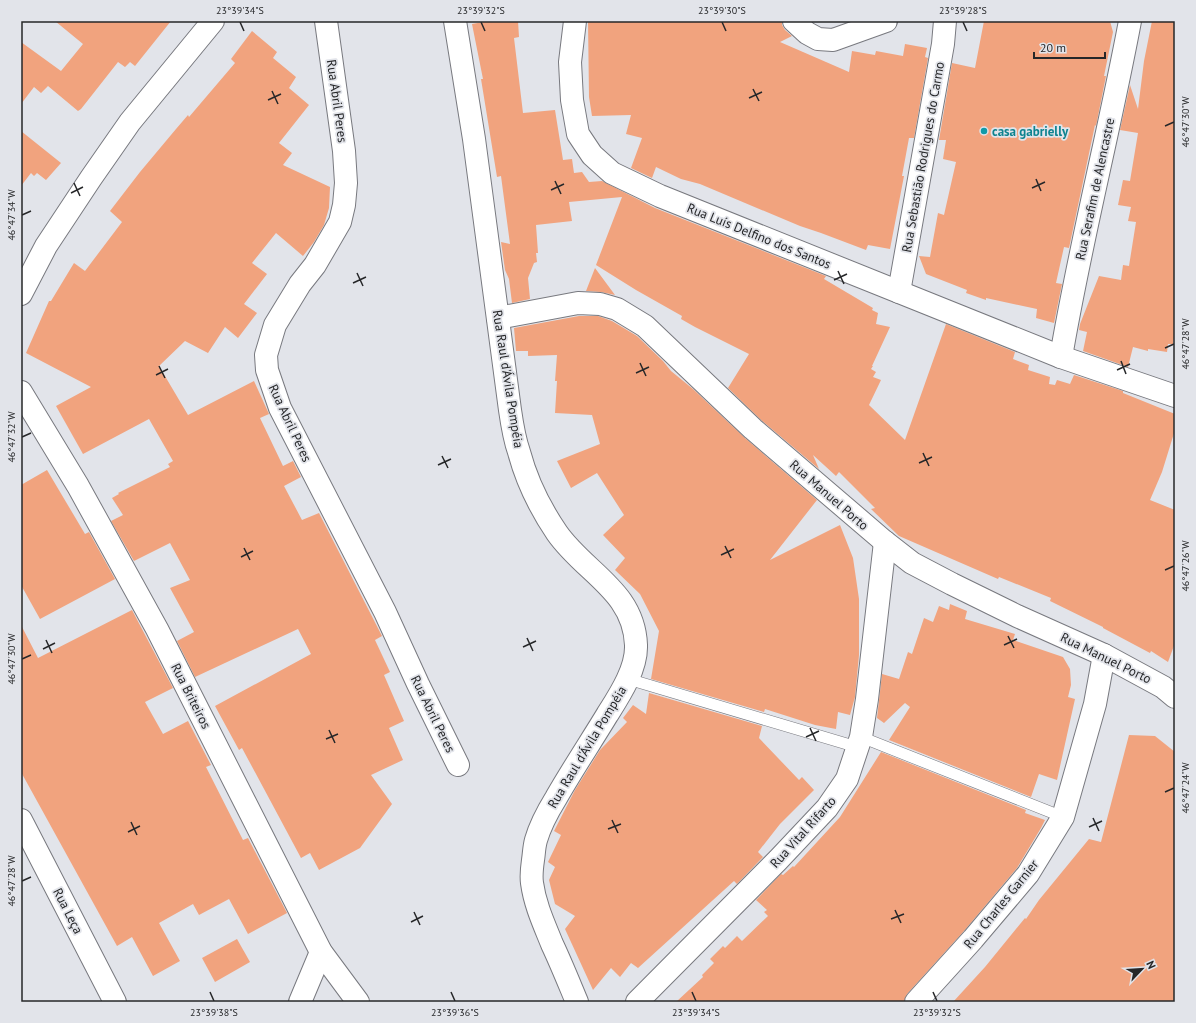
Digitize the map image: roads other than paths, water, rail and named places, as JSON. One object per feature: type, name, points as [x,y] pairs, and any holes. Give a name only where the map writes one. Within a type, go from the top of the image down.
[{"type":"street","points":[[21,294],[46,246],[130,122],[212,21]]},
{"type":"street","name":"Rua Abril Peres","points":[[326,21],[344,151],[346,183],[344,205],[340,222],[315,265],[300,284],[275,325],[266,355],[267,370],[280,408],[385,612],[418,684],[458,765]]},
{"type":"street","name":"Rua Raul d'Ávila Pompéia","points":[[455,21],[474,139],[510,410],[518,452],[533,492],[542,510],[558,535],[576,556],[609,586],[629,612],[634,628],[637,647],[633,667],[621,693],[565,781],[549,810],[536,839],[531,882],[538,911],[577,1002]]},
{"type":"street","name":"Rua Luís Delfino dos Santos","points":[[575,21],[570,62],[572,100],[578,134],[592,156],[612,173],[660,196],[899,292],[1061,356],[1175,396]]},
{"type":"street","points":[[794,21],[807,34],[818,39],[833,40],[886,21]]},
{"type":"street","name":"Rua Sebastião Rodrigues do Carmo","points":[[899,292],[946,21]]},
{"type":"street","name":"Rua Serafim de Alencastre","points":[[1061,356],[1072,294],[1120,78],[1130,21]]},
{"type":"street","name":"Rua Manuel Porto","points":[[498,318],[578,303],[600,304],[617,309],[645,326],[753,429],[884,542],[912,563],[1017,616],[1104,655],[1163,687],[1175,697]]},
{"type":"street","name":"Rua Briteiros","points":[[21,392],[78,486],[157,629],[321,952],[358,1002]]},
{"type":"street","name":"Rua Vital Rifarto","points":[[637,1002],[778,860],[827,808],[847,779],[859,742],[871,670],[884,542]]},
{"type":"street","name":"Rua Charles Garnier","points":[[916,1002],[974,940],[1028,874],[1063,817],[1095,704],[1104,655]]},
{"type":"street","name":"Rua Leça","points":[[21,820],[115,1002]]},
{"type":"street","points":[[300,1002],[321,952]]},
{"type":"lane","points":[[628,679],[859,742],[1063,817]]},
{"type":"place","name":"casa gabrielly","points":[[984,131]]}]
